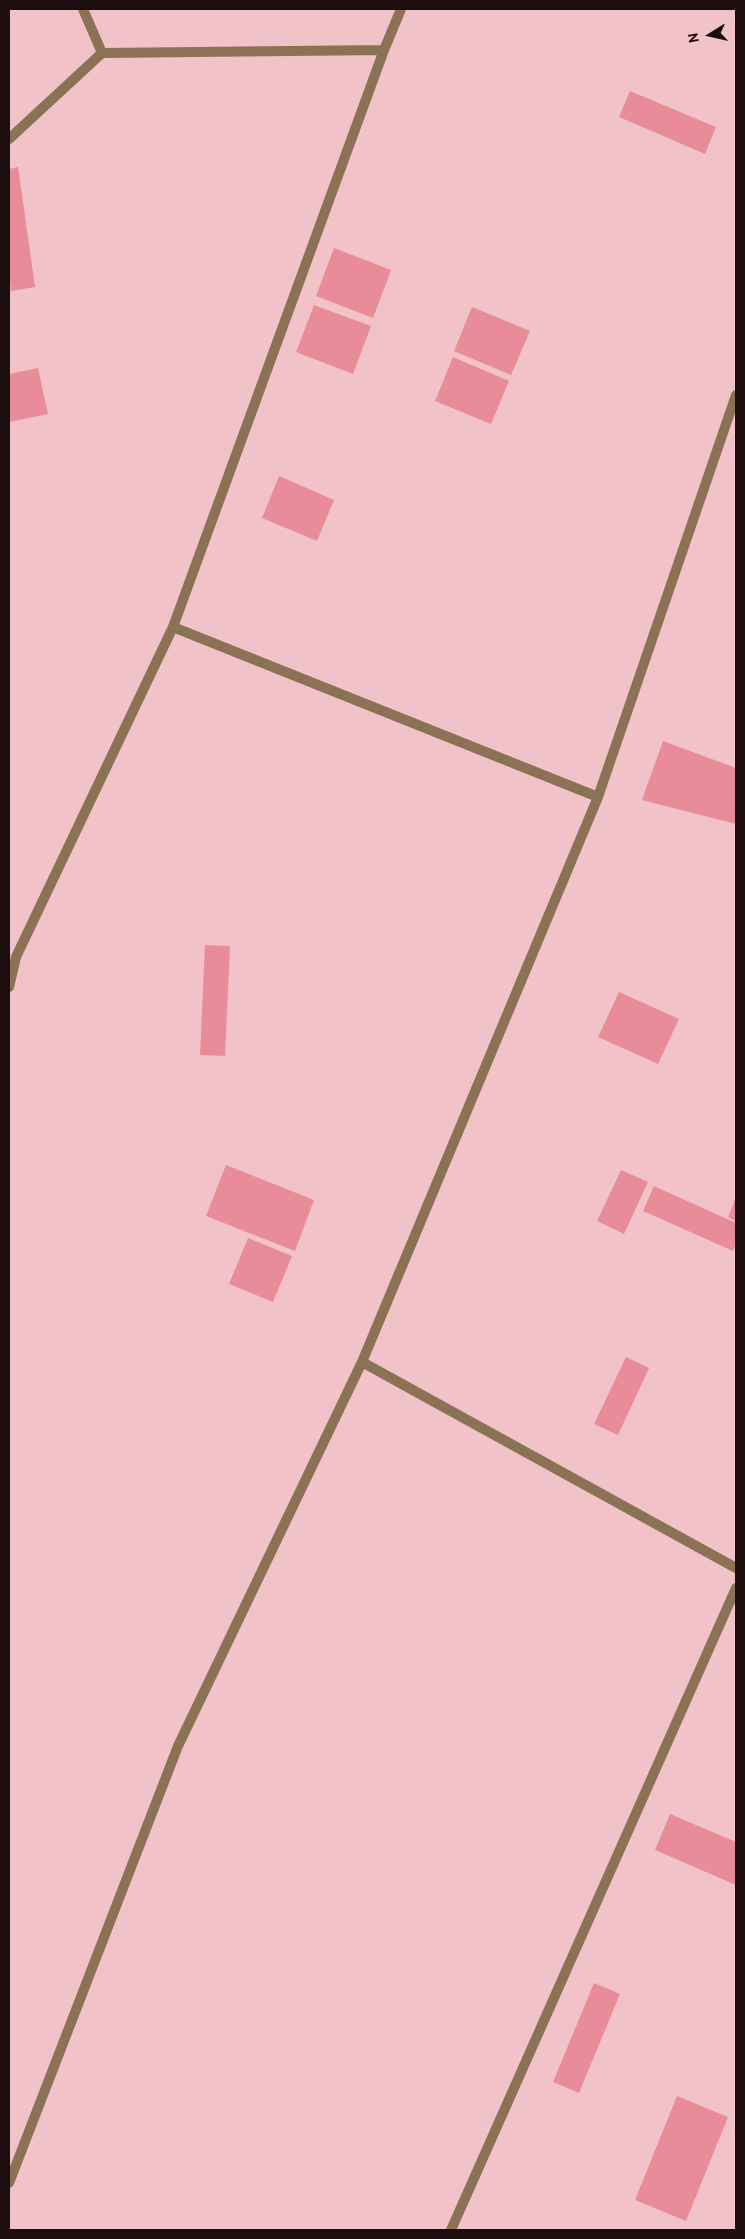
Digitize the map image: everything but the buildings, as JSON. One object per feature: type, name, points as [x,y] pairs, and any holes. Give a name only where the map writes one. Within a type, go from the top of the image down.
[{"type":"street","points":[[83,9],[102,53]]},
{"type":"street","points":[[9,987],[12,957],[174,626],[384,50],[402,9]]},
{"type":"street","points":[[9,139],[102,53],[384,50]]},
{"type":"street","points":[[9,2182],[178,1746],[362,1362],[598,797],[736,395]]},
{"type":"street","points":[[174,626],[598,797]]},
{"type":"street","points":[[362,1362],[736,1568]]},
{"type":"street","points":[[451,2230],[736,1588]]}]
